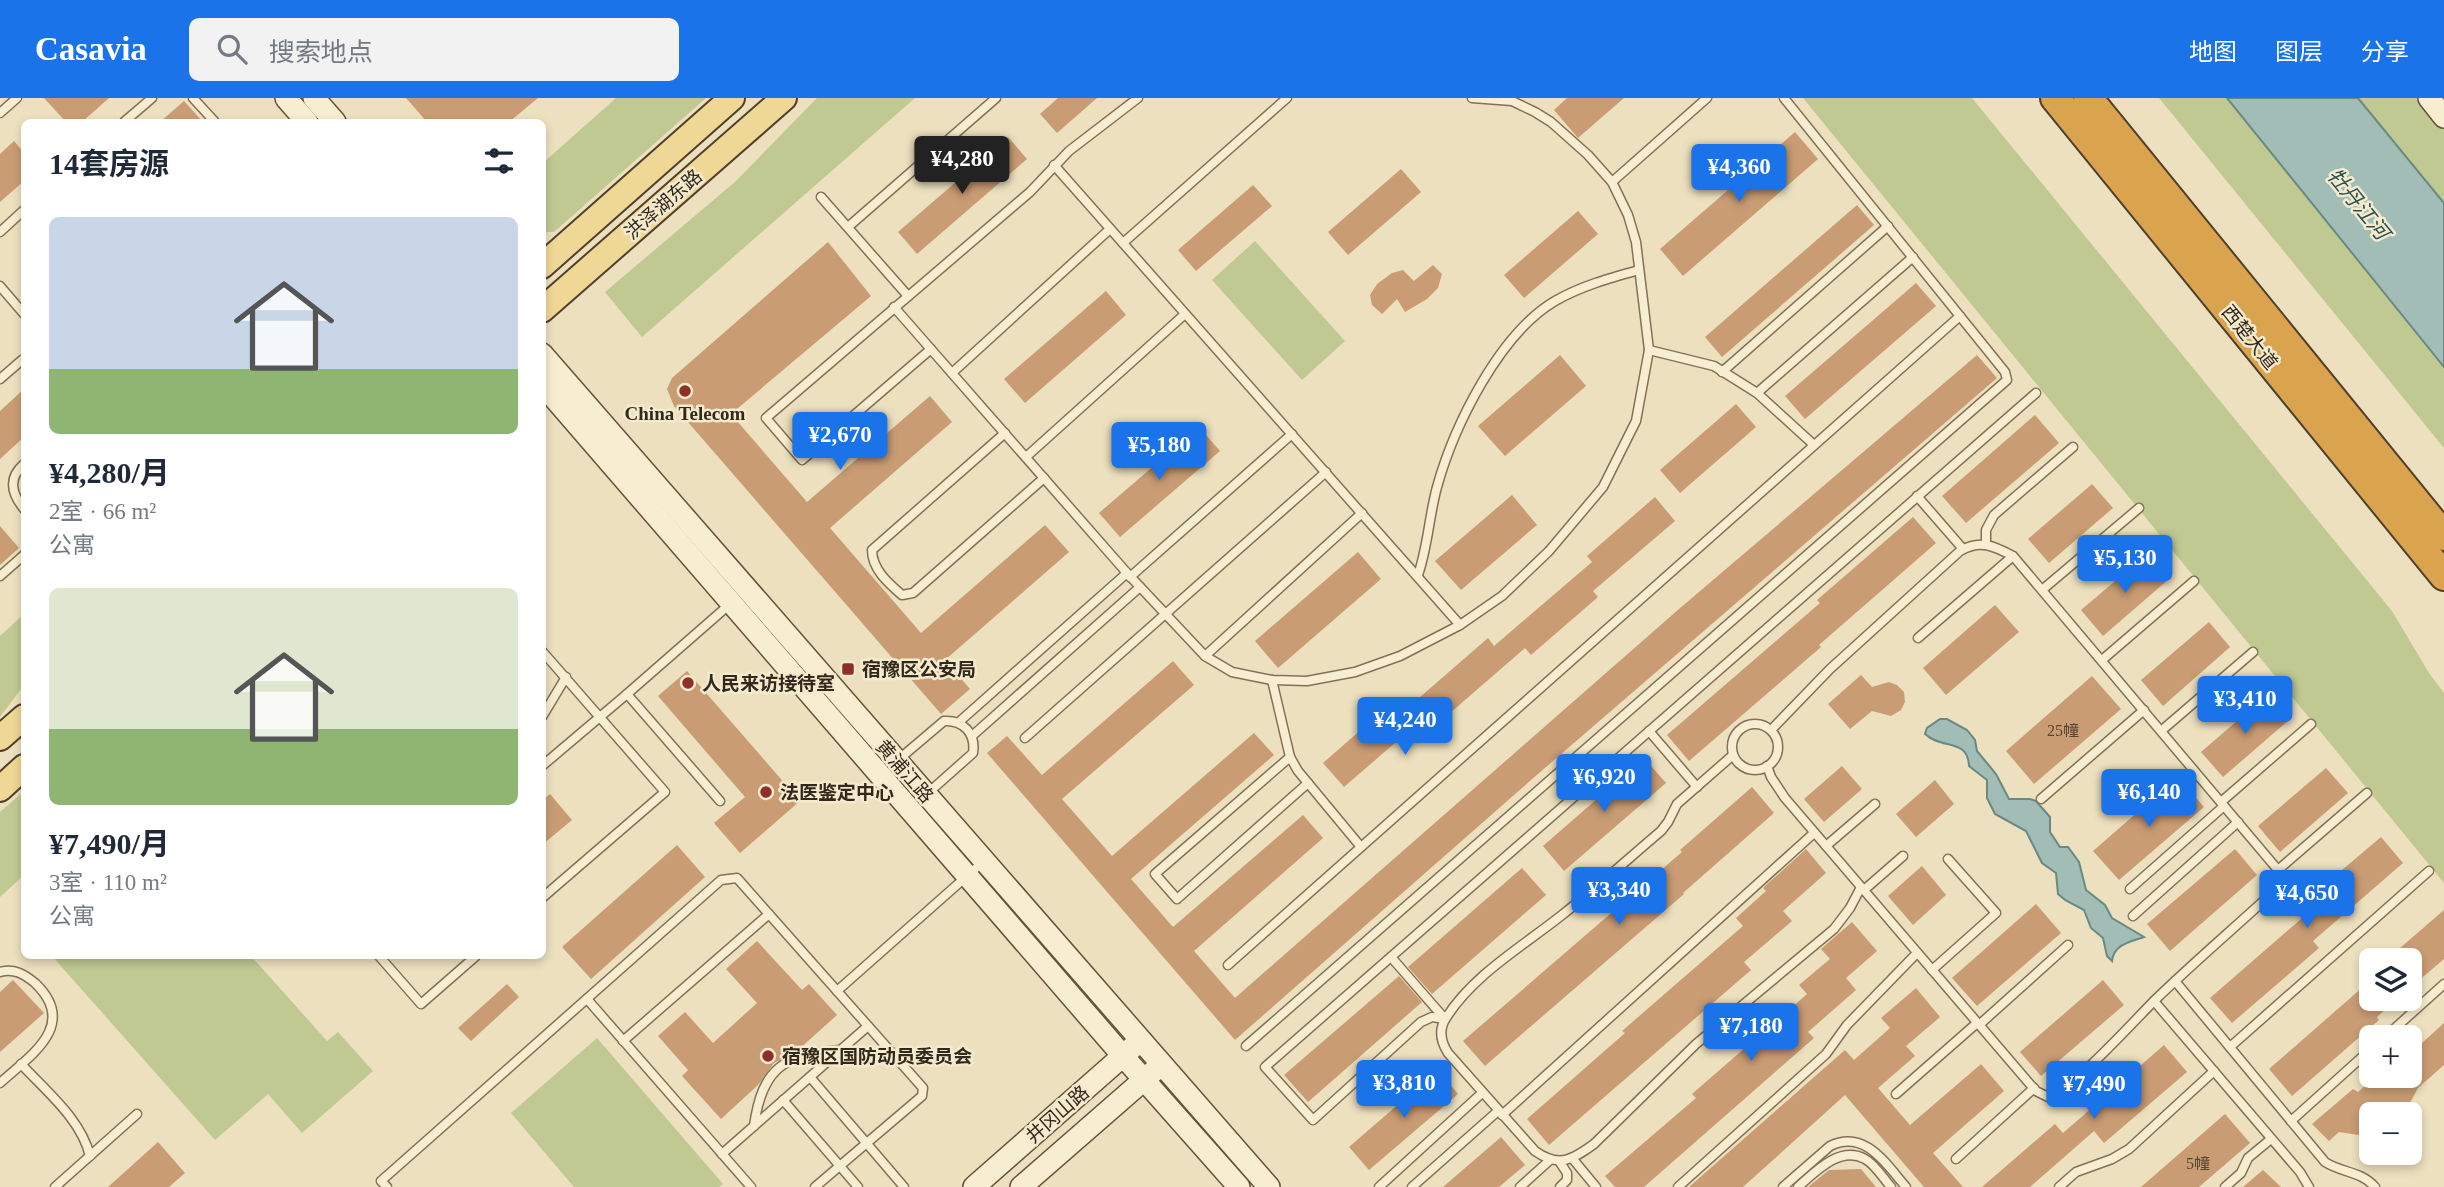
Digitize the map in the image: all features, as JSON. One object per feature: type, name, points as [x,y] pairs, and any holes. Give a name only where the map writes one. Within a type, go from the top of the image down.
[{"type":"highway","name":"西楚大道","points":[[2055,98],[2444,576]]},
{"type":"highway","name":"西楚大道","points":[[2088,98],[2444,536]]},
{"type":"main road","name":"洪泽湖东路","points":[[546,262],[732,98]]},
{"type":"main road","name":"洪泽湖东路","points":[[546,306],[784,98]]},
{"type":"main road","points":[[0,738],[21,720]]},
{"type":"main road","points":[[0,789],[21,770]]},
{"type":"street","points":[[286,98],[304,119]]},
{"type":"street","points":[[314,98],[332,119]]},
{"type":"street","points":[[2429,98],[2444,117]]},
{"type":"street","name":"黄浦江路","points":[[546,359],[968,876],[1239,1187]]},
{"type":"street","name":"黄浦江路","points":[[546,388],[896,761],[1269,1187]]},
{"type":"street","name":"井冈山路","points":[[974,1187],[1140,1041]]},
{"type":"street","name":"井冈山路","points":[[1021,1187],[1161,1064]]},
{"type":"lane","points":[[0,113],[17,98]]},
{"type":"lane","points":[[128,119],[152,98]]},
{"type":"lane","points":[[193,98],[212,119]]},
{"type":"lane","points":[[848,227],[996,98]]},
{"type":"lane","points":[[931,349],[802,460],[766,418],[1030,192],[1069,151],[1138,98]]},
{"type":"lane","points":[[1123,243],[1287,98]]},
{"type":"lane","points":[[894,307],[1128,575],[1205,656],[1232,672],[1272,680],[1307,681],[1355,671],[1400,656],[1460,625],[1502,596],[1549,551],[1603,487],[1636,421],[1649,349],[1636,242],[1628,215],[1612,182],[1588,155],[1551,122],[1514,100],[1472,98]]},
{"type":"lane","points":[[1612,182],[1707,98]]},
{"type":"lane","points":[[1246,1046],[2007,380],[2005,372],[1784,98]]},
{"type":"lane","points":[[1054,165],[1460,625]]},
{"type":"lane","points":[[821,197],[908,296]]},
{"type":"lane","points":[[0,232],[21,213]]},
{"type":"lane","points":[[1723,372],[1888,226]]},
{"type":"lane","points":[[952,373],[1110,229]]},
{"type":"lane","points":[[1757,393],[1913,257]]},
{"type":"lane","points":[[1418,575],[1426,550],[1436,489],[1448,452],[1482,383],[1512,340],[1531,319],[1554,302],[1591,284],[1639,270]]},
{"type":"lane","points":[[0,286],[21,310]]},
{"type":"lane","points":[[1026,457],[1185,314]]},
{"type":"lane","points":[[1228,965],[1960,316]]},
{"type":"lane","points":[[1649,349],[1714,366],[1757,393],[1814,445]]},
{"type":"lane","points":[[0,379],[21,361]]},
{"type":"lane","points":[[1445,1019],[1432,1017],[1421,1022],[1313,1120],[1265,1067],[2036,393]]},
{"type":"lane","points":[[1005,433],[872,550],[872,561],[893,587],[902,595],[913,593],[1044,478]]},
{"type":"lane","points":[[896,761],[940,723],[959,722],[1292,434]]},
{"type":"lane","points":[[1986,544],[1986,530],[1994,515],[2073,447]]},
{"type":"lane","points":[[21,467],[16,471],[12,482],[13,492],[21,504]]},
{"type":"lane","points":[[1025,737],[1326,472]]},
{"type":"lane","points":[[1917,496],[1963,549]]},
{"type":"lane","points":[[2042,590],[2139,508]]},
{"type":"lane","points":[[1205,656],[1362,513]]},
{"type":"lane","points":[[1767,766],[1770,777],[1814,833],[2034,1088],[2048,1097],[2063,1088],[2270,895],[2280,878],[2278,870],[2013,556],[1986,544],[1970,545],[1963,549],[1830,669],[1771,730]]},
{"type":"lane","points":[[1918,638],[2013,556]]},
{"type":"lane","points":[[0,576],[21,558]]},
{"type":"lane","points":[[2102,660],[2194,581]]},
{"type":"lane","points":[[972,736],[1140,587]]},
{"type":"lane","points":[[546,763],[740,596]]},
{"type":"lane","points":[[2161,731],[2253,652]]},
{"type":"lane","points":[[546,656],[665,792],[546,895]]},
{"type":"lane","points":[[546,711],[565,677]]},
{"type":"lane","points":[[1272,680],[1290,757],[1361,847]]},
{"type":"lane","points":[[627,694],[720,801]]},
{"type":"lane","points":[[2041,799],[2144,710]]},
{"type":"lane","points":[[926,795],[973,753],[974,740],[959,722]]},
{"type":"lane","points":[[1757,724],[1771,730],[1777,749],[1776,756],[1767,766],[1747,769],[1736,761],[1732,740],[1742,727],[1757,724]]},
{"type":"lane","points":[[2130,889],[2311,724]]},
{"type":"lane","points":[[1649,731],[1697,787]]},
{"type":"lane","points":[[1560,1187],[1567,1180],[1567,1173],[1555,1161],[1535,1151],[1443,1045],[1440,1036],[1445,1019],[1488,972],[1661,831],[1676,804],[1733,755]]},
{"type":"lane","points":[[1290,757],[1155,874],[1177,899],[1308,783]]},
{"type":"lane","points":[[2278,870],[2367,793]]},
{"type":"lane","points":[[1826,846],[1875,804]]},
{"type":"lane","points":[[2133,916],[2238,822]]},
{"type":"lane","points":[[1412,1187],[1500,1113],[1814,833]]},
{"type":"lane","points":[[1520,1187],[1555,1161],[1572,1158],[1594,1144],[1696,1044],[1834,929],[1862,889],[1903,856]]},
{"type":"lane","points":[[1932,970],[1996,913],[1948,859]]},
{"type":"lane","points":[[837,991],[984,861]]},
{"type":"lane","points":[[2230,1047],[2430,871]]},
{"type":"lane","points":[[387,1187],[382,1181],[721,880],[737,878],[923,1088],[922,1096],[815,1187]]},
{"type":"lane","points":[[623,1041],[769,914]]},
{"type":"lane","points":[[1896,1094],[2068,945]]},
{"type":"lane","points":[[1678,1187],[1826,1054],[1847,1025],[1917,953]]},
{"type":"lane","points":[[1391,957],[1445,1019]]},
{"type":"lane","points":[[382,959],[421,1004],[473,959]]},
{"type":"lane","points":[[0,972],[10,970],[30,979],[51,1005],[55,1015],[43,1043],[0,1083]]},
{"type":"lane","points":[[2175,981],[2325,1162],[2334,1168],[2364,1176],[2375,1187]]},
{"type":"lane","points":[[2398,1025],[2444,984]]},
{"type":"lane","points":[[587,999],[751,1187]]},
{"type":"lane","points":[[2154,1001],[2300,1172],[2309,1187]]},
{"type":"lane","points":[[722,1154],[868,1026]]},
{"type":"lane","points":[[754,1126],[764,1085],[778,1070],[792,1058],[840,1050]]},
{"type":"lane","points":[[2291,1121],[2359,1060]]},
{"type":"lane","points":[[21,1064],[77,1126],[87,1143],[90,1156]]},
{"type":"lane","points":[[2059,1187],[2077,1172],[2112,1159],[2129,1149],[2214,1071]]},
{"type":"lane","points":[[810,1077],[904,1187]]},
{"type":"lane","points":[[1956,1159],[2034,1088]]},
{"type":"lane","points":[[1379,1187],[1482,1093]]},
{"type":"lane","points":[[783,1100],[858,1187]]},
{"type":"lane","points":[[55,1187],[137,1114]]},
{"type":"lane","points":[[2225,1187],[2241,1173],[2248,1158],[2272,1139]]},
{"type":"lane","points":[[1783,1187],[1830,1146],[1852,1141],[1875,1152],[1906,1187]]},
{"type":"lane","points":[[1798,1187],[1825,1163],[1847,1156],[1867,1160],[1891,1187]]},
{"type":"lane","points":[[1572,1158],[1596,1187]]},
{"type":"green space","points":[[616,98],[706,98],[554,232],[546,232],[546,160]]},
{"type":"green space","points":[[817,98],[915,98],[642,337],[605,292],[736,181]]},
{"type":"green space","points":[[1803,98],[1972,98],[2392,611],[2444,693],[2444,883]]},
{"type":"green space","points":[[2159,98],[2227,98],[2444,367],[2444,448]]},
{"type":"green space","points":[[2358,98],[2424,98],[2444,123],[2444,204]]},
{"type":"green space","points":[[1255,241],[1345,341],[1302,380],[1212,280]]},
{"type":"green space","points":[[21,617],[21,689],[0,717],[0,636]]},
{"type":"green space","points":[[21,794],[21,878],[0,897],[0,812]]},
{"type":"green space","points":[[55,959],[254,959],[327,1041],[338,1032],[373,1071],[302,1133],[268,1094],[215,1140]]},
{"type":"green space","points":[[597,1038],[723,1184],[719,1187],[574,1187],[511,1113]]},
{"type":"water","name":"牡丹江河","points":[[2227,98],[2358,98],[2444,203],[2444,367]]},
{"type":"water","points":[[1940,719],[1947,719],[1967,730],[1975,740],[1977,751],[1996,774],[2009,799],[2036,801],[2050,817],[2050,832],[2060,847],[2068,847],[2079,862],[2086,890],[2105,905],[2112,918],[2144,937],[2119,947],[2112,961],[2107,956],[2103,938],[2091,928],[2084,910],[2058,894],[2056,873],[2042,863],[2026,831],[1995,814],[1987,798],[1987,780],[1969,766],[1964,751],[1925,734],[1927,728]]},
{"type":"building","points":[[44,98],[109,98],[85,119],[63,119]]},
{"type":"building","points":[[406,98],[538,98],[513,119],[424,119]]},
{"type":"building","points":[[1058,98],[1097,98],[1057,133],[1040,114]]},
{"type":"building","points":[[1567,98],[1624,98],[1578,138],[1554,110]]},
{"type":"building","points":[[184,101],[200,119],[163,119]]},
{"type":"building","points":[[1795,132],[1818,159],[1683,276],[1660,249]]},
{"type":"building","points":[[1008,137],[1027,159],[917,254],[898,232]]},
{"type":"building","points":[[14,141],[21,149],[21,184],[0,202],[0,154]]},
{"type":"building","points":[[1401,169],[1421,192],[1348,255],[1328,232]]},
{"type":"building","points":[[1253,185],[1272,206],[1196,271],[1178,250]]},
{"type":"building","points":[[1857,205],[1874,225],[1722,357],[1705,337]]},
{"type":"building","points":[[1578,211],[1598,234],[1524,298],[1504,275]]},
{"type":"building","points":[[828,242],[871,296],[731,414],[807,502],[930,396],[952,422],[830,528],[921,633],[1045,525],[1069,552],[945,660],[970,689],[941,714],[674,406],[667,389],[672,378]]},
{"type":"building","points":[[1433,265],[1442,274],[1438,288],[1427,299],[1405,312],[1397,299],[1382,314],[1372,305],[1370,295],[1377,284],[1392,273],[1403,270],[1414,281]]},
{"type":"building","points":[[1916,283],[1936,306],[1805,419],[1785,396]]},
{"type":"building","points":[[1106,291],[1126,315],[1025,403],[1004,379]]},
{"type":"building","points":[[1560,355],[1586,386],[1505,456],[1478,426]]},
{"type":"building","points":[[1977,355],[1997,378],[1531,780],[1235,1040],[987,753],[1007,736],[1042,775],[1173,661],[1194,685],[1062,799],[1112,856],[1254,733],[1274,755],[1131,879],[1173,927],[1303,815],[1323,838],[1194,951],[1235,998],[1679,609]]},
{"type":"building","points":[[21,392],[21,440],[0,459],[0,411]]},
{"type":"building","points":[[1736,404],[1756,427],[1680,493],[1660,470]]},
{"type":"building","points":[[2035,415],[2059,443],[1966,523],[1942,496]]},
{"type":"building","points":[[1199,427],[1220,451],[1120,537],[1099,513]]},
{"type":"building","points":[[2092,484],[2113,508],[2049,563],[2028,539]]},
{"type":"building","points":[[1512,495],[1537,525],[1461,590],[1435,561]]},
{"type":"building","points":[[1655,497],[1675,521],[1593,591],[1598,597],[1531,655],[1525,648],[1442,720],[1433,710],[1344,787],[1323,763],[1394,701],[1404,711],[1488,638],[1494,646],[1592,562],[1587,556]]},
{"type":"building","points":[[1913,517],[1936,543],[1689,761],[1667,735],[1820,603],[1817,600]]},
{"type":"building","points":[[0,526],[19,548],[0,565]]},
{"type":"building","points":[[1358,552],[1381,579],[1278,668],[1255,641]]},
{"type":"building","points":[[2147,554],[2169,579],[2103,636],[2081,610]]},
{"type":"building","points":[[1995,605],[2019,632],[1946,695],[1923,668]]},
{"type":"building","points":[[2209,622],[2230,647],[2163,706],[2141,680]]},
{"type":"building","points":[[687,671],[800,801],[740,853],[714,823],[745,797],[658,696]]},
{"type":"building","points":[[1861,675],[1872,687],[1889,682],[1897,685],[1904,692],[1905,702],[1901,710],[1891,716],[1872,711],[1850,729],[1828,704]]},
{"type":"building","points":[[2092,676],[2121,709],[2034,784],[2006,751]]},
{"type":"building","points":[[2267,695],[2289,720],[2223,777],[2201,752]]},
{"type":"building","points":[[1644,758],[1666,783],[1564,871],[1543,846]]},
{"type":"building","points":[[1842,766],[1862,789],[1824,822],[1804,799]]},
{"type":"building","points":[[2326,768],[2348,793],[2280,852],[2258,826]]},
{"type":"building","points":[[2178,777],[2204,807],[2119,880],[2093,851]]},
{"type":"building","points":[[1935,780],[1954,804],[1916,837],[1896,814]]},
{"type":"building","points":[[1752,787],[1774,813],[1485,1066],[1463,1041],[1682,852],[1680,850]]},
{"type":"building","points":[[550,794],[572,820],[546,842],[546,798]]},
{"type":"building","points":[[2381,837],[2403,863],[2313,941],[2319,948],[2232,1023],[2210,998],[2316,906],[2309,898]]},
{"type":"building","points":[[677,845],[705,877],[591,979],[562,947]]},
{"type":"building","points":[[1806,849],[1826,873],[1783,911],[1792,921],[1744,962],[1751,970],[1549,1145],[1527,1119],[1625,1033],[1622,1031],[1743,926],[1736,918],[1766,891],[1763,888]]},
{"type":"building","points":[[2235,849],[2257,875],[2170,951],[2147,924]]},
{"type":"building","points":[[1922,866],[1946,895],[1913,925],[1888,896]]},
{"type":"building","points":[[1522,868],[1546,895],[1432,994],[1408,967]]},
{"type":"building","points":[[2036,904],[2061,933],[1977,1006],[1952,978]]},
{"type":"building","points":[[2444,910],[2444,959],[2422,978],[2422,948],[2400,948]]},
{"type":"building","points":[[1852,922],[1877,951],[1846,978],[1856,990],[1808,1032],[1814,1038],[1644,1187],[1615,1187],[1605,1176],[1696,1098],[1692,1094],[1807,994],[1799,985],[1830,959],[1821,949]]},
{"type":"building","points":[[757,941],[802,990],[809,984],[837,1015],[797,1051],[774,1063],[758,1085],[721,1119],[682,1076],[688,1070],[658,1036],[685,1012],[713,1043],[757,1003],[726,969]]},
{"type":"building","points":[[1399,976],[1422,1002],[1308,1102],[1284,1075]]},
{"type":"building","points":[[13,980],[44,1013],[0,1052],[0,992]]},
{"type":"building","points":[[2103,980],[2124,1005],[2041,1076],[2020,1052]]},
{"type":"building","points":[[507,984],[519,997],[471,1041],[458,1028]]},
{"type":"building","points":[[1916,988],[1940,1017],[1906,1046],[1915,1056],[1878,1088],[1910,1125],[1981,1064],[2004,1091],[1933,1153],[1963,1187],[1924,1187],[1845,1095],[1743,1187],[1689,1187],[1845,1050],[1854,1060],[1890,1028],[1881,1018]]},
{"type":"building","points":[[2359,990],[2359,1011],[2384,1011],[2373,1025],[2359,1025],[2359,1037],[2292,1096],[2269,1069]]},
{"type":"building","points":[[2444,1023],[2444,1065],[2422,1084],[2422,1043]]},
{"type":"building","points":[[2164,1045],[2187,1072],[2104,1143],[2094,1131],[2030,1187],[1982,1187],[2055,1124],[2063,1133]]},
{"type":"building","points":[[1438,1070],[1458,1094],[1369,1170],[1349,1147]]},
{"type":"building","points":[[2362,1088],[2418,1088],[2411,1102],[2359,1102],[2359,1135],[2339,1132],[2329,1141],[2312,1124],[2353,1089],[2358,1092]]},
{"type":"building","points":[[2225,1114],[2250,1143],[2199,1187],[2141,1187]]},
{"type":"building","points":[[1501,1137],[1525,1165],[1499,1187],[1443,1187]]},
{"type":"building","points":[[158,1142],[185,1173],[169,1187],[108,1187]]},
{"type":"building","points":[[1861,1169],[1876,1187],[1808,1187],[1829,1170]]},
{"type":"building","points":[[2263,1170],[2281,1187],[2243,1187]]},
{"type":"place","name":"China Telecom","points":[[685,391]]},
{"type":"place","name":"宿豫区公安局","points":[[848,669]]},
{"type":"place","name":"人民来访接待室","points":[[688,683]]},
{"type":"place","name":"法医鉴定中心","points":[[766,792]]},
{"type":"place","name":"宿豫区国防动员委员会","points":[[768,1056]]}]
